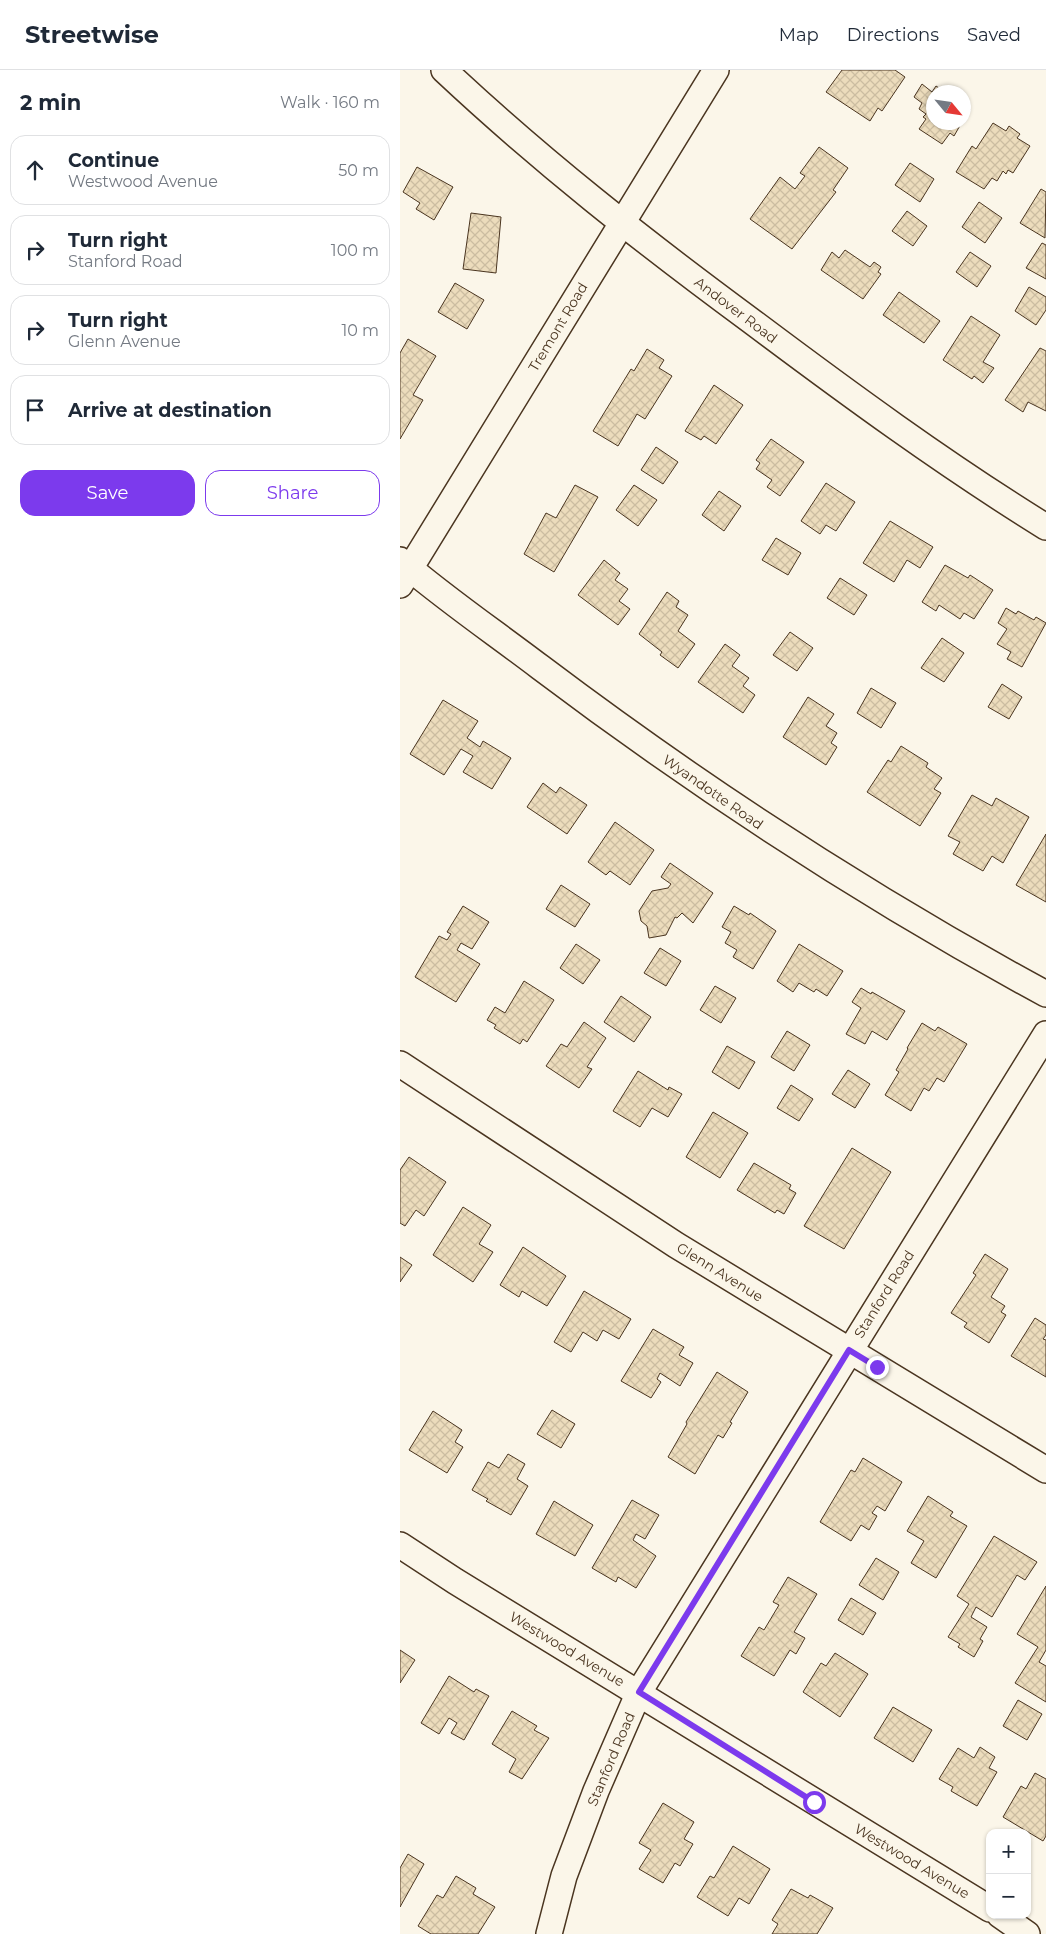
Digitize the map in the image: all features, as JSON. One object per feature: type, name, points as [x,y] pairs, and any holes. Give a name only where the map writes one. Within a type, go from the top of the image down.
[{"type":"street","name":"Andover Road","points":[[444,70],[494,117],[621,224],[828,379],[1046,527]]},
{"type":"street","name":"Tremont Road","points":[[403,571],[716,70]]},
{"type":"street","name":"Wyandotte Road","points":[[403,571],[754,821],[871,895],[1046,994]]},
{"type":"street","name":"Stanford Road","points":[[549,1934],[564,1876],[596,1791],[639,1692],[1046,1034]]},
{"type":"street","name":"Glenn Avenue","points":[[400,1064],[676,1245],[1046,1470]]},
{"type":"street","name":"Westwood Avenue","points":[[400,1545],[986,1907]]},
{"type":"street","points":[[1006,1919],[1027,1934]]},
{"type":"building","points":[[842,70],[895,70],[905,77],[882,111],[878,108],[870,121],[826,92]]},
{"type":"building","points":[[922,84],[926,87],[926,114],[919,109],[922,103],[914,97]]},
{"type":"building","points":[[926,119],[926,130],[957,130],[954,136],[950,133],[942,144],[919,129]]},
{"type":"building","points":[[993,123],[1006,131],[1009,126],[1020,134],[1017,138],[1030,146],[1013,173],[1008,170],[1006,174],[1003,171],[997,181],[992,178],[984,189],[956,172],[972,146],[976,149]]},
{"type":"building","points":[[819,147],[848,168],[833,190],[836,192],[792,249],[750,219],[780,177],[795,189],[805,176],[800,173]]},
{"type":"building","points":[[910,163],[934,179],[920,202],[895,185]]},
{"type":"building","points":[[417,167],[453,187],[434,220],[416,209],[420,203],[403,192]]},
{"type":"building","points":[[1041,189],[1046,192],[1045,238],[1020,223]]},
{"type":"building","points":[[979,202],[1002,218],[985,243],[962,227]]},
{"type":"building","points":[[907,211],[927,226],[913,246],[892,231]]},
{"type":"building","points":[[471,213],[501,217],[496,273],[463,269]]},
{"type":"building","points":[[1042,243],[1046,245],[1046,279],[1026,268]]},
{"type":"building","points":[[845,250],[870,267],[874,262],[881,267],[878,272],[881,274],[863,299],[821,270],[832,252],[839,258]]},
{"type":"building","points":[[970,252],[991,266],[977,287],[956,272]]},
{"type":"building","points":[[455,283],[484,300],[467,329],[438,312]]},
{"type":"building","points":[[1029,287],[1046,297],[1046,310],[1036,325],[1015,311]]},
{"type":"building","points":[[899,292],[940,321],[924,343],[883,315]]},
{"type":"building","points":[[971,316],[1000,335],[983,362],[994,368],[983,383],[974,376],[972,379],[943,360]]},
{"type":"building","points":[[408,339],[436,356],[413,395],[423,400],[400,439],[400,353]]},
{"type":"building","points":[[1040,348],[1046,351],[1046,411],[1028,402],[1023,412],[1005,400]]},
{"type":"building","points":[[647,349],[664,360],[659,368],[672,376],[645,419],[637,414],[618,446],[593,431],[631,369],[634,371]]},
{"type":"building","points":[[714,385],[743,405],[716,444],[704,436],[701,440],[685,431]]},
{"type":"building","points":[[771,439],[804,462],[780,496],[767,487],[772,480],[756,469],[760,463],[756,460]]},
{"type":"building","points":[[656,447],[678,462],[663,484],[641,470]]},
{"type":"building","points":[[826,483],[855,502],[836,531],[826,525],[820,534],[801,521]]},
{"type":"building","points":[[575,485],[598,497],[554,572],[524,554],[546,513],[556,518]]},
{"type":"building","points":[[634,485],[657,500],[638,526],[616,510]]},
{"type":"building","points":[[719,491],[741,506],[724,531],[702,515]]},
{"type":"building","points":[[890,521],[933,547],[920,568],[907,560],[894,582],[863,563]]},
{"type":"building","points":[[776,538],[801,553],[788,575],[762,560]]},
{"type":"building","points":[[604,560],[620,573],[615,580],[628,589],[619,601],[630,609],[618,625],[578,595]]},
{"type":"building","points":[[945,565],[968,578],[970,575],[993,590],[974,619],[964,613],[960,619],[939,605],[936,611],[922,602]]},
{"type":"building","points":[[840,578],[867,595],[854,615],[827,598]]},
{"type":"building","points":[[667,592],[679,601],[676,607],[688,615],[678,631],[695,644],[678,668],[660,655],[662,652],[639,634]]},
{"type":"building","points":[[1006,608],[1016,614],[1018,611],[1034,620],[1036,617],[1046,623],[1022,667],[1007,659],[1011,652],[997,644],[1007,629],[998,623]]},
{"type":"building","points":[[790,632],[813,648],[797,671],[773,655]]},
{"type":"building","points":[[942,638],[964,653],[944,682],[921,668]]},
{"type":"building","points":[[725,644],[740,655],[732,666],[749,678],[743,686],[755,695],[743,713],[698,682]]},
{"type":"building","points":[[1002,684],[1022,697],[1009,719],[988,707]]},
{"type":"building","points":[[871,688],[896,703],[881,728],[857,713]]},
{"type":"building","points":[[808,697],[834,714],[826,726],[837,733],[831,743],[837,747],[826,765],[783,737]]},
{"type":"building","points":[[443,700],[478,721],[467,738],[480,747],[483,741],[511,758],[492,789],[463,772],[473,756],[461,749],[444,775],[410,754]]},
{"type":"building","points":[[901,746],[928,763],[926,767],[942,778],[934,789],[941,793],[920,826],[867,792],[888,760],[891,762]]},
{"type":"building","points":[[543,783],[556,793],[560,787],[587,805],[567,834],[527,807]]},
{"type":"building","points":[[972,795],[992,806],[996,798],[1029,817],[1003,863],[992,856],[983,871],[953,854],[960,842],[948,836]]},
{"type":"building","points":[[615,822],[654,850],[630,885],[610,871],[606,875],[588,862]]},
{"type":"building","points":[[1046,834],[1046,902],[1016,885]]},
{"type":"building","points":[[670,863],[713,893],[693,923],[682,913],[677,918],[675,917],[666,935],[649,938],[647,926],[641,921],[639,911],[652,891],[668,888],[671,884],[661,877]]},
{"type":"building","points":[[561,885],[590,904],[575,927],[546,909]]},
{"type":"building","points":[[463,906],[489,922],[472,949],[461,943],[457,950],[480,964],[456,1002],[415,977],[439,936],[447,940],[451,934],[447,932]]},
{"type":"building","points":[[734,906],[749,915],[750,913],[776,931],[753,969],[733,957],[737,950],[725,943],[731,932],[722,927]]},
{"type":"building","points":[[576,944],[600,960],[583,984],[560,968]]},
{"type":"building","points":[[799,944],[843,971],[827,996],[816,989],[814,992],[799,983],[793,992],[777,981]]},
{"type":"building","points":[[660,948],[681,961],[666,986],[644,973]]},
{"type":"building","points":[[524,981],[554,1000],[527,1042],[523,1039],[520,1044],[494,1028],[496,1025],[487,1020],[495,1007],[505,1013]]},
{"type":"building","points":[[715,986],[736,998],[721,1023],[700,1010]]},
{"type":"building","points":[[861,988],[871,994],[872,992],[905,1011],[887,1040],[872,1031],[865,1044],[846,1034],[861,1008],[852,1002]]},
{"type":"building","points":[[621,996],[651,1017],[634,1042],[604,1022]]},
{"type":"building","points":[[584,1022],[606,1038],[587,1067],[592,1069],[579,1088],[546,1066],[561,1044],[567,1047]]},
{"type":"building","points":[[922,1023],[935,1031],[938,1027],[967,1044],[944,1082],[937,1078],[929,1091],[924,1088],[911,1111],[885,1095],[899,1072],[896,1070]]},
{"type":"building","points":[[787,1031],[810,1045],[794,1071],[771,1057]]},
{"type":"building","points":[[727,1046],[755,1062],[739,1089],[712,1072]]},
{"type":"building","points":[[848,1070],[870,1084],[855,1108],[832,1094]]},
{"type":"building","points":[[638,1071],[668,1090],[669,1087],[682,1094],[668,1117],[652,1108],[640,1127],[613,1111]]},
{"type":"building","points":[[791,1085],[813,1099],[799,1121],[777,1108]]},
{"type":"building","points":[[713,1112],[748,1133],[720,1178],[686,1157]]},
{"type":"building","points":[[852,1148],[891,1172],[844,1249],[804,1226]]},
{"type":"building","points":[[409,1157],[446,1182],[424,1216],[416,1210],[405,1226],[400,1223],[400,1170]]},
{"type":"building","points":[[754,1163],[791,1185],[789,1189],[796,1193],[784,1214],[777,1210],[775,1213],[737,1190]]},
{"type":"building","points":[[463,1207],[491,1225],[479,1244],[493,1252],[473,1282],[433,1255]]},
{"type":"building","points":[[523,1247],[566,1276],[547,1306],[522,1291],[519,1297],[500,1285]]},
{"type":"building","points":[[985,1254],[1008,1269],[991,1297],[1005,1306],[1001,1312],[1006,1315],[989,1343],[964,1327],[967,1323],[951,1313],[976,1275],[973,1273]]},
{"type":"building","points":[[400,1257],[412,1265],[400,1282]]},
{"type":"building","points":[[584,1291],[631,1319],[619,1339],[603,1330],[597,1341],[583,1332],[571,1352],[554,1342]]},
{"type":"building","points":[[1035,1318],[1046,1325],[1046,1335],[1043,1339],[1046,1340],[1046,1377],[1011,1356]]},
{"type":"building","points":[[653,1329],[684,1347],[679,1355],[693,1363],[680,1386],[660,1373],[657,1379],[661,1382],[651,1398],[621,1381]]},
{"type":"building","points":[[717,1372],[748,1392],[723,1438],[718,1435],[695,1474],[668,1457],[687,1424],[686,1422]]},
{"type":"building","points":[[552,1410],[575,1424],[561,1448],[537,1434]]},
{"type":"building","points":[[433,1411],[462,1430],[455,1442],[463,1447],[447,1473],[409,1450]]},
{"type":"building","points":[[508,1454],[525,1464],[517,1479],[528,1486],[511,1515],[486,1501],[488,1499],[472,1490],[488,1462],[499,1468]]},
{"type":"building","points":[[863,1458],[902,1482],[885,1511],[877,1506],[872,1513],[877,1516],[869,1530],[861,1525],[851,1541],[820,1522],[851,1470],[855,1472]]},
{"type":"building","points":[[928,1496],[953,1512],[950,1516],[967,1526],[936,1578],[911,1563],[924,1541],[907,1531]]},
{"type":"building","points":[[632,1500],[659,1515],[645,1539],[636,1534],[633,1540],[656,1556],[636,1588],[618,1577],[616,1582],[592,1568]]},
{"type":"building","points":[[554,1501],[593,1525],[575,1556],[536,1534]]},
{"type":"building","points":[[994,1536],[1037,1562],[1025,1580],[1017,1575],[992,1617],[976,1607],[971,1617],[987,1627],[980,1639],[983,1641],[974,1657],[958,1647],[960,1644],[948,1637],[969,1604],[957,1596]]},
{"type":"building","points":[[876,1558],[899,1572],[883,1600],[859,1585]]},
{"type":"building","points":[[788,1577],[817,1594],[794,1632],[805,1638],[796,1654],[790,1650],[774,1676],[741,1656],[759,1627],[764,1630],[779,1605],[773,1602]]},
{"type":"building","points":[[1046,1586],[1046,1650],[1039,1662],[1046,1666],[1046,1702],[1015,1683],[1038,1647],[1017,1634]]},
{"type":"building","points":[[851,1598],[876,1613],[863,1635],[838,1620]]},
{"type":"building","points":[[400,1650],[415,1660],[400,1683]]},
{"type":"building","points":[[835,1653],[868,1674],[840,1717],[803,1692],[821,1663],[826,1666]]},
{"type":"building","points":[[449,1676],[474,1692],[476,1689],[489,1696],[464,1740],[451,1733],[457,1723],[449,1718],[439,1734],[421,1723]]},
{"type":"building","points":[[1018,1700],[1042,1714],[1027,1740],[1003,1726]]},
{"type":"building","points":[[893,1707],[932,1730],[913,1762],[874,1738]]},
{"type":"building","points":[[512,1711],[537,1726],[534,1730],[549,1738],[522,1779],[509,1772],[516,1759],[492,1744]]},
{"type":"building","points":[[980,1747],[995,1757],[989,1768],[997,1772],[977,1806],[951,1791],[953,1787],[939,1779],[958,1748],[974,1758]]},
{"type":"building","points":[[1035,1773],[1046,1779],[1046,1836],[1043,1841],[1031,1834],[1031,1829],[1023,1829],[1003,1817],[1021,1786],[1026,1789]]},
{"type":"building","points":[[663,1803],[694,1822],[684,1839],[693,1844],[680,1866],[675,1863],[663,1883],[639,1869],[651,1850],[639,1843]]},
{"type":"building","points":[[733,1846],[770,1869],[749,1904],[739,1898],[728,1916],[697,1897],[710,1876],[714,1878]]},
{"type":"building","points":[[408,1854],[424,1864],[400,1907],[400,1868]]},
{"type":"building","points":[[456,1876],[476,1888],[473,1894],[495,1907],[478,1934],[431,1934],[418,1926],[437,1895],[443,1898]]},
{"type":"building","points":[[791,1889],[808,1898],[810,1895],[833,1908],[817,1934],[772,1934],[778,1924],[772,1920]]},
{"type":"route","points":[[814,1802],[639,1692],[849,1350],[877,1367]]}]
